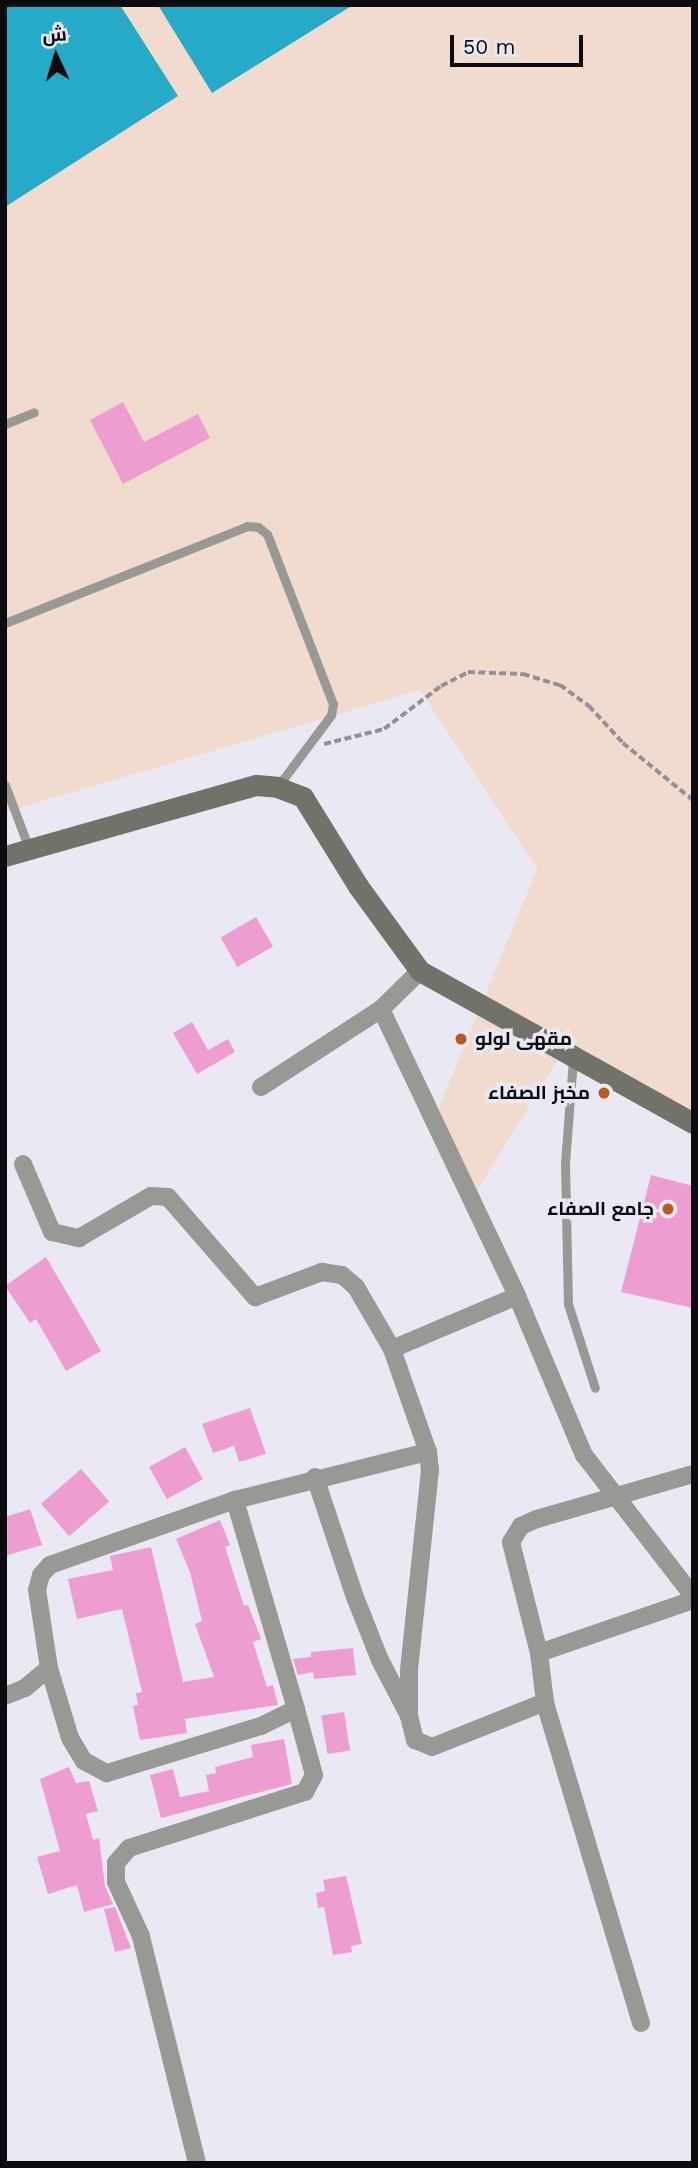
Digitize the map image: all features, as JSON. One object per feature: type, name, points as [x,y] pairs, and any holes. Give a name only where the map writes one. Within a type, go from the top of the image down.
[{"type":"street","points":[[5,856],[256,785],[277,787],[303,797],[358,886],[420,971],[573,1059],[693,1123]]},
{"type":"street","points":[[261,1087],[382,1009],[420,971]]},
{"type":"street","points":[[382,1009],[517,1296],[584,1455],[693,1598],[539,1653]]},
{"type":"street","points":[[23,1164],[52,1232],[79,1238],[151,1196],[168,1197],[255,1297],[322,1272],[342,1275],[355,1287],[392,1349],[428,1452],[430,1470],[409,1671],[409,1716]]},
{"type":"street","points":[[392,1349],[517,1296]]},
{"type":"street","points":[[296,1709],[261,1726],[107,1773],[84,1761],[69,1738],[49,1668],[37,1590],[40,1575],[50,1565],[235,1500],[315,1477],[428,1452]]},
{"type":"street","points":[[641,2023],[545,1702],[539,1653],[511,1542],[521,1526],[537,1519],[616,1500],[693,1474]]},
{"type":"street","points":[[315,1477],[380,1660],[409,1716],[415,1740],[432,1748],[545,1702]]},
{"type":"street","points":[[197,2163],[141,1936],[116,1882],[117,1863],[129,1848],[306,1792],[314,1774],[235,1500]]},
{"type":"street","points":[[5,1696],[49,1668]]},
{"type":"lane","points":[[5,424],[34,412]]},
{"type":"lane","points":[[5,622],[247,526],[258,527],[267,534],[333,704],[331,715],[277,787]]},
{"type":"lane","points":[[5,785],[29,849]]},
{"type":"lane","points":[[573,1059],[565,1163],[568,1304],[595,1388]]},
{"type":"path","points":[[308,746],[384,729],[441,686],[468,672],[523,674],[560,685],[589,706],[623,743],[693,800]]},
{"type":"shaded area","points":[[5,5],[693,5],[693,1123],[562,1053],[474,1195],[437,1112],[537,869],[420,690],[5,812]]},
{"type":"water","points":[[5,5],[120,5],[178,96],[5,207]]},
{"type":"water","points":[[158,5],[353,5],[212,93]]},
{"type":"building","points":[[123,402],[144,442],[198,414],[210,438],[123,484],[90,420]]},
{"type":"building","points":[[256,917],[273,946],[237,967],[220,938]]},
{"type":"building","points":[[192,1022],[208,1050],[228,1039],[235,1052],[197,1074],[173,1033]]},
{"type":"building","points":[[651,1175],[693,1186],[693,1308],[621,1292]]},
{"type":"building","points":[[46,1257],[101,1351],[66,1371],[36,1319],[30,1323],[5,1286]]},
{"type":"building","points":[[250,1408],[266,1454],[239,1462],[234,1446],[213,1453],[202,1424]]},
{"type":"building","points":[[185,1447],[203,1479],[167,1499],[149,1467]]},
{"type":"building","points":[[81,1469],[109,1501],[69,1536],[41,1504]]},
{"type":"building","points":[[30,1509],[42,1545],[5,1556],[5,1517]]},
{"type":"building","points":[[220,1520],[230,1545],[225,1547],[244,1606],[248,1605],[261,1639],[253,1642],[267,1687],[273,1685],[278,1705],[185,1719],[187,1733],[140,1740],[133,1706],[138,1705],[136,1693],[142,1692],[122,1609],[77,1619],[68,1579],[113,1570],[110,1556],[151,1547],[183,1682],[214,1677],[195,1624],[202,1621],[190,1572],[176,1539]]},
{"type":"building","points":[[353,1648],[356,1675],[314,1679],[313,1672],[298,1675],[293,1659],[311,1657],[311,1652]]},
{"type":"building","points":[[344,1712],[350,1751],[327,1754],[321,1716]]},
{"type":"building","points":[[284,1739],[292,1784],[161,1818],[150,1775],[173,1769],[180,1797],[209,1791],[206,1775],[216,1773],[215,1767],[253,1757],[251,1745]]},
{"type":"building","points":[[69,1767],[76,1783],[89,1781],[98,1811],[86,1814],[93,1840],[99,1838],[105,1886],[113,1904],[84,1912],[77,1885],[48,1894],[37,1857],[60,1851],[40,1779]]},
{"type":"building","points":[[346,1876],[362,1944],[351,1946],[352,1952],[333,1955],[324,1907],[318,1908],[316,1893],[325,1891],[323,1880]]},
{"type":"building","points":[[115,1907],[131,1948],[115,1952],[104,1909]]},
{"type":"place","name":"مقهى لولو","points":[[461,1039]]},
{"type":"place","name":"مخبز الصفاء","points":[[604,1093]]},
{"type":"place","name":"جامع الصفاء","points":[[668,1209]]}]
